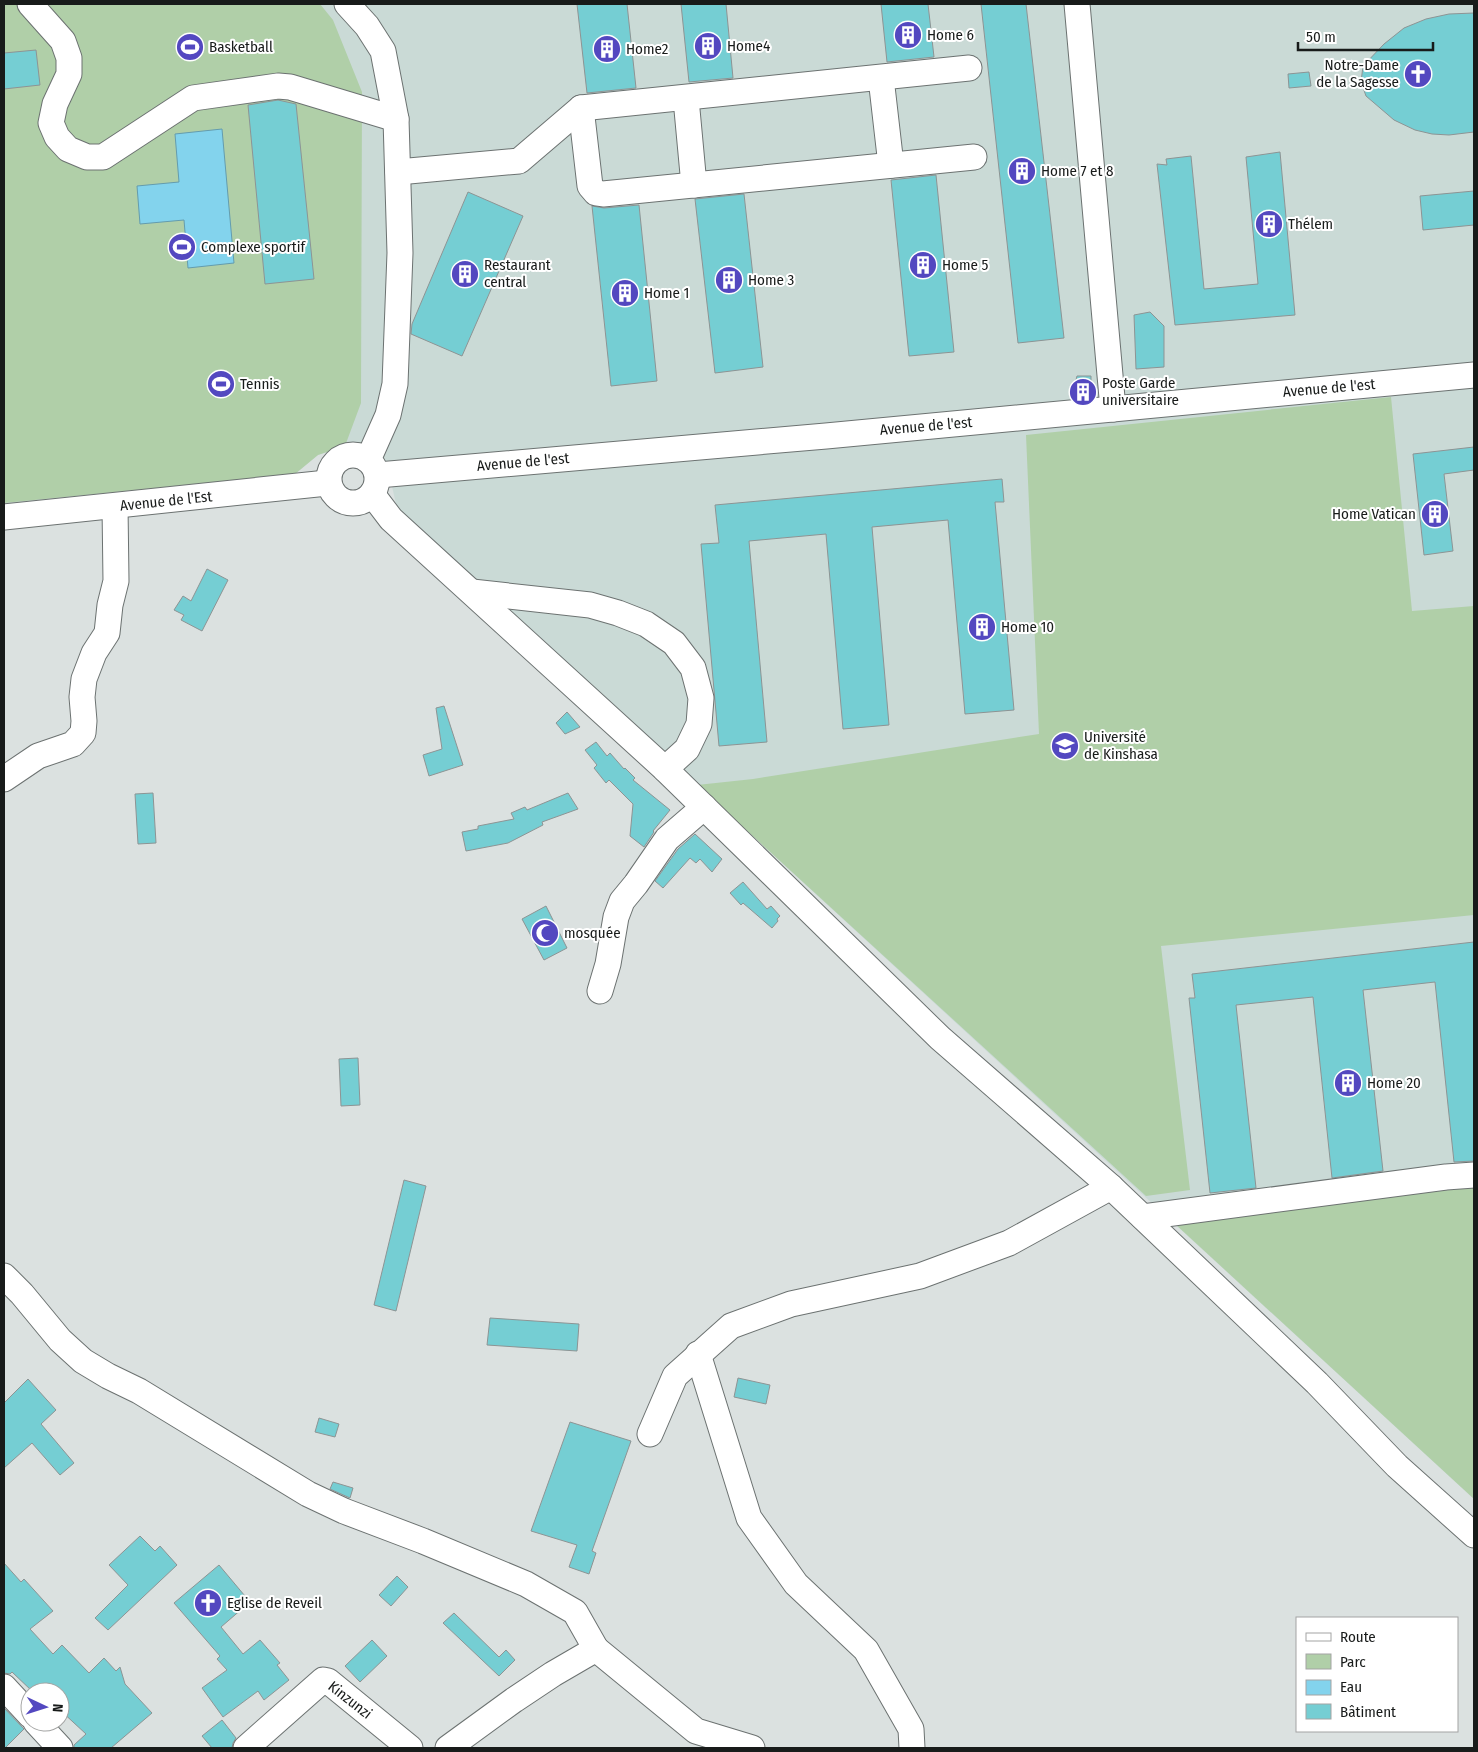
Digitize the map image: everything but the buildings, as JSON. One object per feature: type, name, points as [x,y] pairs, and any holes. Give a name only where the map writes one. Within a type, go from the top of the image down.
[{"type":"street","points":[[30,4],[63,41],[69,58],[69,74],[55,104],[51,123],[57,137],[68,149],[87,157],[103,157],[194,98],[278,86],[290,87],[396,119]]},
{"type":"street","points":[[347,4],[367,26],[383,51],[396,119],[400,252],[395,384],[373,476],[366,500],[357,504],[348,504],[340,501],[333,494],[327,483],[329,471],[333,464],[339,459],[354,455],[361,456],[373,476],[391,519],[665,769],[940,1038],[1143,1217],[1317,1383],[1397,1466],[1474,1535]]},
{"type":"street","points":[[1077,4],[1113,409]]},
{"type":"street","points":[[398,172],[519,161],[581,108],[686,99],[968,68]]},
{"type":"street","points":[[881,78],[891,165]]},
{"type":"street","points":[[686,99],[694,184]]},
{"type":"street","points":[[581,108],[590,186],[592,190],[602,194],[974,157]]},
{"type":"street","name":"Avenue de l'est","points":[[373,476],[1474,375]]},
{"type":"street","name":"Avenue de l'Est","points":[[4,517],[327,483]]},
{"type":"street","points":[[4,779],[38,756],[73,744],[83,733],[82,697],[84,679],[94,654],[106,633],[116,581],[116,506]]},
{"type":"street","points":[[472,592],[590,605],[646,624],[674,643],[693,668],[701,698],[699,724],[687,750],[665,769]]},
{"type":"street","points":[[600,991],[608,964],[616,917],[622,901],[667,839],[704,807]]},
{"type":"street","points":[[1143,1217],[1446,1177],[1474,1175]]},
{"type":"street","points":[[650,1434],[675,1376],[731,1326],[791,1304],[920,1276],[1009,1243],[1111,1187]]},
{"type":"street","points":[[4,1276],[22,1294],[60,1340],[83,1361],[139,1391],[308,1494],[344,1512],[432,1544],[526,1584],[575,1612],[596,1648],[696,1731],[752,1748]]},
{"type":"street","points":[[698,1354],[749,1518],[796,1584],[866,1650],[910,1729],[912,1748]]},
{"type":"street","points":[[448,1748],[514,1700],[596,1648]]},
{"type":"street","name":"Kinzunzi","points":[[246,1748],[323,1680],[328,1681],[410,1748]]},
{"type":"street","points":[[4,1687],[20,1704]]},
{"type":"street","points":[[45,1732],[60,1748]]},
{"type":"shaded area","name":"Université de Kinshasa","points":[[4,4],[1474,4],[1474,1499],[697,785],[399,517],[391,482],[368,454],[345,446],[318,455],[295,474],[206,485],[4,504]]},
{"type":"green space","name":"Complexe sportif","points":[[4,4],[320,4],[333,20],[362,92],[361,403],[345,446],[318,455],[295,474],[4,503]]},
{"type":"green space","points":[[1391,397],[1412,611],[1474,606],[1474,915],[1161,946],[1190,1190],[1146,1196],[697,785],[753,779],[1039,734],[1026,435]]},
{"type":"green space","points":[[1474,1187],[1474,1499],[1174,1223]]},
{"type":"water","points":[[222,129],[234,263],[188,268],[184,220],[140,224],[137,186],[179,182],[175,134]]},
{"type":"place","name":"Home 6","points":[[908,35]]},
{"type":"place","name":"Home4","points":[[708,46]]},
{"type":"place","name":"Basketball","points":[[190,47]]},
{"type":"place","name":"Home2","points":[[607,49]]},
{"type":"place","name":"Notre-Dame de la Sagesse","points":[[1418,74]]},
{"type":"place","name":"Home 7 et 8","points":[[1022,171]]},
{"type":"place","name":"Thélem","points":[[1269,224]]},
{"type":"place","name":"Complexe sportif","points":[[182,247]]},
{"type":"place","name":"Home 5","points":[[923,265]]},
{"type":"place","name":"Restaurant central","points":[[465,274]]},
{"type":"place","name":"Home 3","points":[[729,280]]},
{"type":"place","name":"Home 1","points":[[625,293]]},
{"type":"place","name":"Tennis","points":[[221,384]]},
{"type":"place","name":"Poste Garde universitaire","points":[[1083,392]]},
{"type":"place","name":"Home Vatican","points":[[1435,514]]},
{"type":"place","name":"Home 10","points":[[982,627]]},
{"type":"place","name":"Université de Kinshasa","points":[[1065,746]]},
{"type":"place","name":"mosquée","points":[[545,933]]},
{"type":"place","name":"Home 20","points":[[1348,1083]]},
{"type":"place","name":"Eglise de Reveil","points":[[208,1603]]}]
